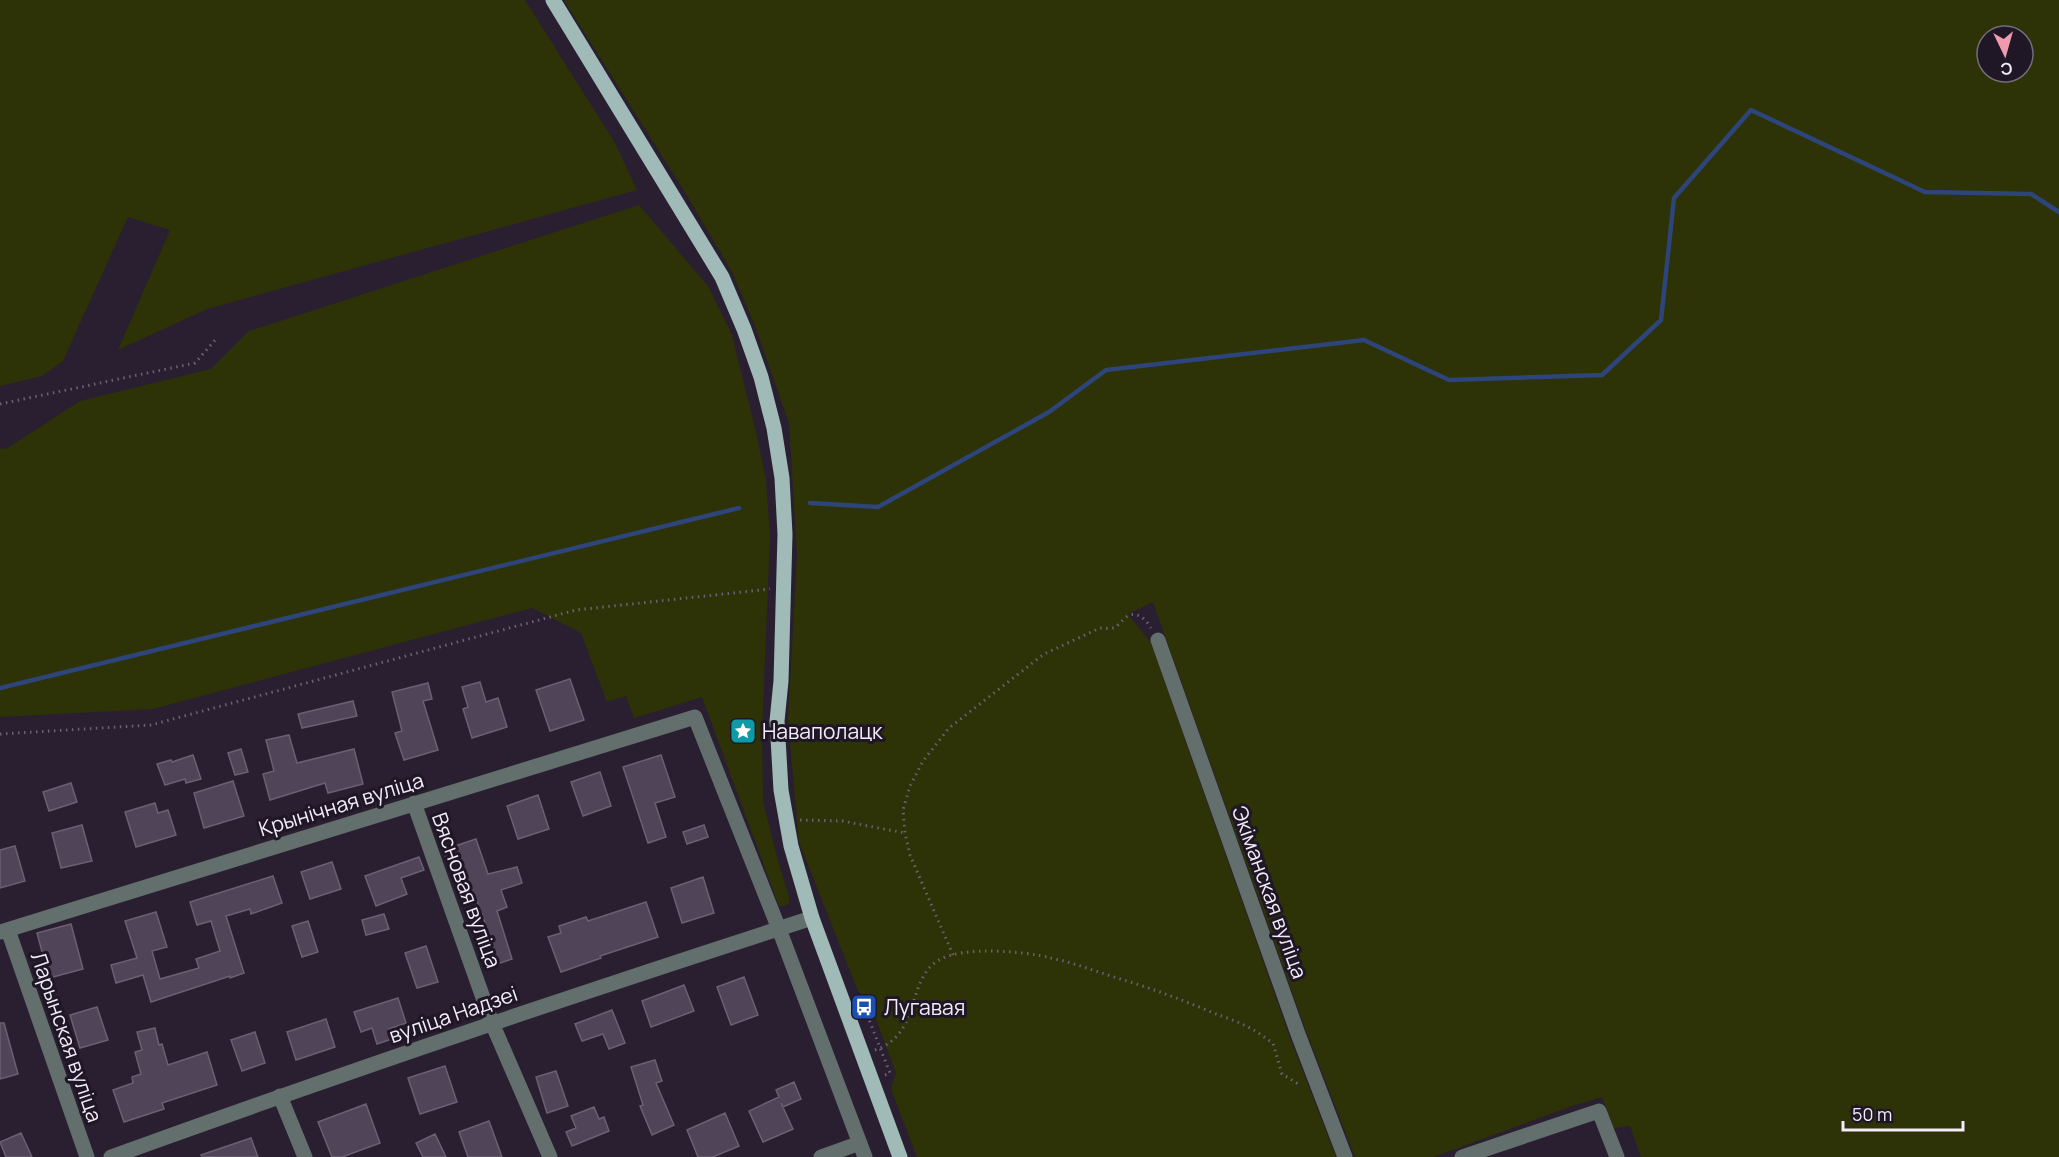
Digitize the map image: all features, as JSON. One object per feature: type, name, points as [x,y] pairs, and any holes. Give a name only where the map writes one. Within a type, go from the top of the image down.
[{"type":"main road","points":[[553,0],[722,277],[761,377],[774,428],[780,468],[785,534],[781,681],[777,721],[781,790],[786,819],[791,846],[812,918],[900,1157]]},
{"type":"street","name":"Экіманская вуліца","points":[[1158,640],[1321,1094],[1346,1157]]},
{"type":"street","name":"Крынічная вуліца","points":[[4,931],[695,717],[779,929]]},
{"type":"street","name":"Вясновая вуліца","points":[[414,803],[492,1023],[550,1157]]},
{"type":"street","name":"вуліца Надзеі","points":[[111,1157],[492,1023],[812,918]]},
{"type":"street","points":[[779,929],[862,1150],[821,1157]]},
{"type":"street","name":"Ларынская вуліца","points":[[4,931],[87,1157]]},
{"type":"street","points":[[280,1096],[305,1157]]},
{"type":"street","points":[[1462,1157],[1599,1111],[1617,1157]]},
{"type":"path","points":[[0,404],[195,363],[216,339]]},
{"type":"path","points":[[0,734],[151,725],[576,610],[784,587]]},
{"type":"path","points":[[952,955],[910,855],[905,833],[903,810],[910,786],[923,761],[949,728],[1044,654],[1100,628],[1110,629],[1118,626],[1127,615],[1135,614],[1146,620],[1158,640]]},
{"type":"path","points":[[786,819],[842,821],[905,833]]},
{"type":"path","points":[[862,1054],[892,1041],[908,1020],[920,983],[929,968],[939,960],[967,952],[1020,952],[1052,958],[1172,995],[1249,1028],[1273,1043],[1282,1074],[1295,1083],[1321,1094]]},
{"type":"green space","points":[[0,0],[525,0],[615,143],[637,190],[207,309],[118,350],[170,230],[128,217],[63,361],[42,376],[0,386]]},
{"type":"green space","points":[[564,0],[2059,0],[2059,1157],[1641,1157],[1630,1126],[1614,1128],[1602,1097],[1434,1157],[1355,1157],[1306,1031],[1153,602],[1128,614],[1151,643],[1290,1038],[1336,1157],[917,1157],[891,1089],[896,1073],[870,1003],[858,991],[799,842],[788,720],[797,556],[789,423],[755,326],[732,272],[686,194]]},
{"type":"green space","points":[[639,205],[708,286],[732,335],[756,432],[766,480],[770,536],[762,731],[763,802],[789,903],[779,906],[702,697],[634,718],[626,696],[607,702],[581,633],[532,608],[153,709],[0,717],[0,448],[6,449],[80,401],[211,369],[249,331]]},
{"type":"building","points":[[570,679],[584,720],[550,731],[536,690]]},
{"type":"building","points":[[480,682],[486,702],[498,698],[507,727],[472,738],[463,709],[468,707],[462,687]]},
{"type":"building","points":[[428,683],[432,699],[423,701],[438,750],[404,760],[395,733],[402,731],[392,692]]},
{"type":"building","points":[[353,701],[357,716],[302,728],[298,714]]},
{"type":"building","points":[[289,735],[297,763],[354,749],[363,784],[328,793],[325,783],[270,800],[263,774],[274,771],[266,740]]},
{"type":"building","points":[[241,749],[248,772],[235,775],[228,753]]},
{"type":"building","points":[[193,755],[201,779],[186,783],[185,779],[165,785],[157,764]]},
{"type":"building","points":[[661,755],[675,797],[655,803],[666,837],[648,843],[623,767]]},
{"type":"building","points":[[600,772],[611,806],[583,816],[571,782]]},
{"type":"building","points":[[233,781],[244,816],[204,828],[194,793]]},
{"type":"building","points":[[71,783],[77,802],[49,811],[43,792]]},
{"type":"building","points":[[538,795],[549,829],[518,839],[507,806]]},
{"type":"building","points":[[155,803],[158,813],[168,810],[176,835],[136,847],[125,812]]},
{"type":"building","points":[[82,825],[92,861],[61,868],[52,833]]},
{"type":"building","points":[[704,825],[708,837],[687,844],[683,832]]},
{"type":"building","points":[[476,839],[488,874],[517,867],[522,883],[501,890],[507,907],[497,911],[512,959],[491,966],[480,930],[487,928],[476,898],[473,899],[460,859],[448,863],[443,850]]},
{"type":"building","points":[[15,846],[25,881],[0,888],[0,850]]},
{"type":"building","points":[[419,857],[424,870],[401,878],[407,894],[376,906],[365,876]]},
{"type":"building","points":[[332,862],[341,889],[310,899],[301,872]]},
{"type":"building","points":[[273,876],[282,903],[251,914],[250,909],[226,916],[244,973],[151,1002],[143,975],[116,983],[111,965],[137,958],[125,921],[156,912],[167,947],[152,951],[160,979],[199,968],[196,959],[220,951],[211,921],[197,925],[190,902]]},
{"type":"building","points":[[703,877],[714,913],[682,923],[671,888]]},
{"type":"building","points":[[646,902],[658,937],[600,956],[601,958],[561,972],[548,937],[561,933],[559,926],[586,917],[588,921]]},
{"type":"building","points":[[384,914],[389,929],[366,935],[362,920]]},
{"type":"building","points":[[308,921],[318,952],[302,957],[292,926]]},
{"type":"building","points":[[71,924],[83,969],[49,978],[37,933]]},
{"type":"building","points":[[426,946],[438,982],[417,988],[405,953]]},
{"type":"building","points":[[744,977],[758,1015],[731,1025],[717,987]]},
{"type":"building","points":[[684,985],[694,1011],[651,1027],[642,1001]]},
{"type":"building","points":[[398,998],[406,1023],[389,1029],[392,1039],[377,1044],[372,1028],[361,1032],[354,1012]]},
{"type":"building","points":[[97,1007],[108,1040],[80,1048],[70,1015]]},
{"type":"building","points":[[612,1010],[625,1043],[609,1049],[603,1034],[582,1041],[575,1024]]},
{"type":"building","points":[[326,1019],[335,1047],[296,1060],[287,1032]]},
{"type":"building","points":[[0,1023],[4,1023],[18,1074],[0,1079]]},
{"type":"building","points":[[155,1028],[159,1045],[162,1044],[168,1065],[207,1052],[217,1085],[162,1103],[164,1109],[124,1122],[113,1090],[133,1083],[132,1077],[141,1074],[135,1052],[142,1050],[137,1032]]},
{"type":"building","points":[[255,1032],[265,1063],[242,1071],[231,1040]]},
{"type":"building","points":[[655,1060],[662,1081],[656,1083],[674,1125],[652,1135],[640,1106],[643,1105],[631,1067]]},
{"type":"building","points":[[445,1066],[457,1102],[420,1114],[408,1078]]},
{"type":"building","points":[[556,1071],[568,1106],[547,1113],[536,1077]]},
{"type":"building","points":[[794,1082],[801,1099],[783,1107],[781,1103],[793,1129],[763,1142],[749,1111],[779,1097],[776,1090]]},
{"type":"building","points":[[366,1104],[380,1143],[342,1157],[332,1157],[318,1122]]},
{"type":"building","points":[[594,1107],[599,1119],[604,1117],[609,1131],[572,1146],[566,1132],[576,1128],[571,1116]]},
{"type":"building","points":[[725,1113],[739,1146],[713,1157],[698,1157],[687,1130]]},
{"type":"building","points":[[489,1121],[502,1157],[468,1157],[459,1132]]},
{"type":"building","points":[[21,1133],[32,1157],[6,1157],[0,1142]]},
{"type":"building","points":[[435,1134],[446,1157],[423,1157],[416,1143]]},
{"type":"building","points":[[251,1138],[258,1157],[202,1157],[201,1155]]},
{"type":"waterway","points":[[810,503],[878,507],[1049,412],[1106,370],[1364,340],[1449,380],[1602,375],[1661,320],[1674,198],[1751,110],[1925,192],[2031,194],[2059,212]]},
{"type":"waterway","points":[[0,688],[739,508]]},
{"type":"place","name":"Наваполацк","points":[[743,731]]},
{"type":"place","name":"Лугавая","points":[[864,1007]]}]
